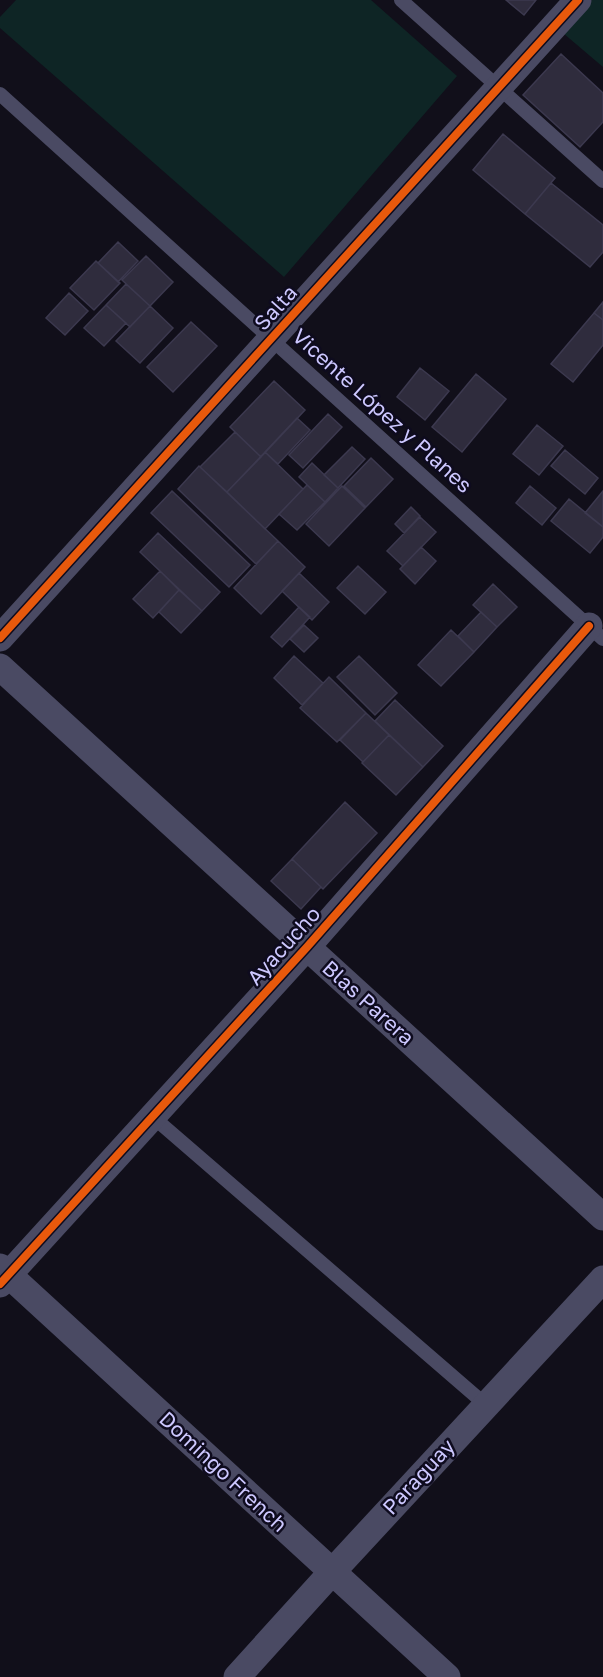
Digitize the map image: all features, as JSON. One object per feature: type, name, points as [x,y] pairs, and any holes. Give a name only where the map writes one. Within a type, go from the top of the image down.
[{"type":"street","name":"Salta","points":[[0,638],[578,0]]},
{"type":"street","name":"Ayacucho","points":[[3,1275],[153,1117],[596,633]]},
{"type":"street","name":"Blas Parera","points":[[0,668],[603,1216]]},
{"type":"street","name":"Domingo French","points":[[3,1275],[447,1677]]},
{"type":"street","name":"Paraguay","points":[[237,1677],[603,1279]]},
{"type":"lane","points":[[401,0],[603,181]]},
{"type":"lane","name":"Vicente López y Planes","points":[[0,94],[596,633]]},
{"type":"lane","points":[[153,1117],[486,1405]]},
{"type":"green space","points":[[16,0],[371,0],[457,76],[284,277],[0,28],[0,17]]},
{"type":"green space","points":[[592,0],[603,0],[603,67],[563,33]]},
{"type":"building","points":[[506,0],[536,0],[524,15]]},
{"type":"building","points":[[561,54],[603,93],[603,122],[580,147],[523,95]]},
{"type":"building","points":[[503,134],[555,178],[525,214],[473,170]]},
{"type":"building","points":[[551,183],[603,225],[603,252],[590,267],[525,214]]},
{"type":"building","points":[[118,242],[138,261],[118,282],[98,263]]},
{"type":"building","points":[[146,256],[173,282],[150,306],[122,280]]},
{"type":"building","points":[[96,261],[120,283],[94,310],[70,288]]},
{"type":"building","points":[[126,284],[150,306],[130,327],[106,305]]},
{"type":"building","points":[[69,293],[88,311],[65,335],[46,318]]},
{"type":"building","points":[[603,302],[603,320],[594,313]]},
{"type":"building","points":[[106,305],[126,323],[104,346],[84,328]]},
{"type":"building","points":[[150,306],[173,328],[140,363],[116,341]]},
{"type":"building","points":[[594,313],[603,320],[603,345],[573,382],[551,364]]},
{"type":"building","points":[[191,322],[217,346],[173,392],[147,367]]},
{"type":"building","points":[[420,368],[449,391],[425,420],[397,397]]},
{"type":"building","points":[[476,374],[506,399],[462,452],[432,427]]},
{"type":"building","points":[[274,381],[305,410],[261,457],[230,427]]},
{"type":"building","points":[[328,414],[342,427],[303,468],[289,455]]},
{"type":"building","points":[[297,418],[310,430],[278,464],[265,452]]},
{"type":"building","points":[[537,425],[563,446],[539,475],[513,454]]},
{"type":"building","points":[[235,432],[261,457],[227,492],[200,467]]},
{"type":"building","points":[[352,447],[365,459],[338,488],[324,475]]},
{"type":"building","points":[[565,450],[598,478],[585,494],[551,466]]},
{"type":"building","points":[[265,452],[303,489],[265,529],[227,492]]},
{"type":"building","points":[[371,458],[393,479],[366,507],[344,486]]},
{"type":"building","points":[[312,463],[338,488],[325,502],[299,477]]},
{"type":"building","points":[[199,466],[278,541],[256,564],[178,489]]},
{"type":"building","points":[[307,485],[325,502],[297,530],[279,514]]},
{"type":"building","points":[[342,486],[365,508],[329,546],[306,524]]},
{"type":"building","points":[[530,486],[556,508],[542,525],[516,503]]},
{"type":"building","points":[[172,491],[250,565],[229,587],[151,513]]},
{"type":"building","points":[[603,491],[603,527],[585,513]]},
{"type":"building","points":[[569,499],[603,527],[603,537],[590,553],[551,521]]},
{"type":"building","points":[[411,507],[420,516],[404,533],[395,524]]},
{"type":"building","points":[[420,517],[436,532],[403,566],[387,551]]},
{"type":"building","points":[[158,533],[220,592],[202,611],[140,552]]},
{"type":"building","points":[[278,541],[305,567],[261,614],[234,588]]},
{"type":"building","points":[[421,547],[436,561],[415,584],[400,569]]},
{"type":"building","points":[[358,566],[386,592],[365,614],[337,588]]},
{"type":"building","points":[[160,571],[179,590],[153,618],[133,599]]},
{"type":"building","points":[[299,573],[329,602],[312,620],[282,591]]},
{"type":"building","points":[[493,584],[517,607],[497,627],[473,605]]},
{"type":"building","points":[[179,590],[202,611],[181,633],[159,612]]},
{"type":"building","points":[[299,607],[310,617],[282,647],[271,637]]},
{"type":"building","points":[[481,612],[497,627],[474,652],[458,636]]},
{"type":"building","points":[[304,625],[318,638],[304,652],[290,639]]},
{"type":"building","points":[[451,630],[474,652],[441,686],[418,665]]},
{"type":"building","points":[[294,656],[323,683],[302,705],[274,678]]},
{"type":"building","points":[[359,656],[397,693],[375,715],[337,677]]},
{"type":"building","points":[[329,677],[366,713],[337,742],[300,708]]},
{"type":"building","points":[[395,700],[443,746],[423,767],[375,721]]},
{"type":"building","points":[[366,713],[389,735],[363,762],[340,740]]},
{"type":"building","points":[[389,735],[423,767],[396,795],[362,763]]},
{"type":"building","points":[[345,802],[377,833],[323,889],[292,859]]},
{"type":"building","points":[[292,859],[321,887],[301,909],[271,881]]},
{"type":"cycle path","points":[[0,638],[578,0]]},
{"type":"cycle path","points":[[0,1284],[307,947],[589,626]]}]
